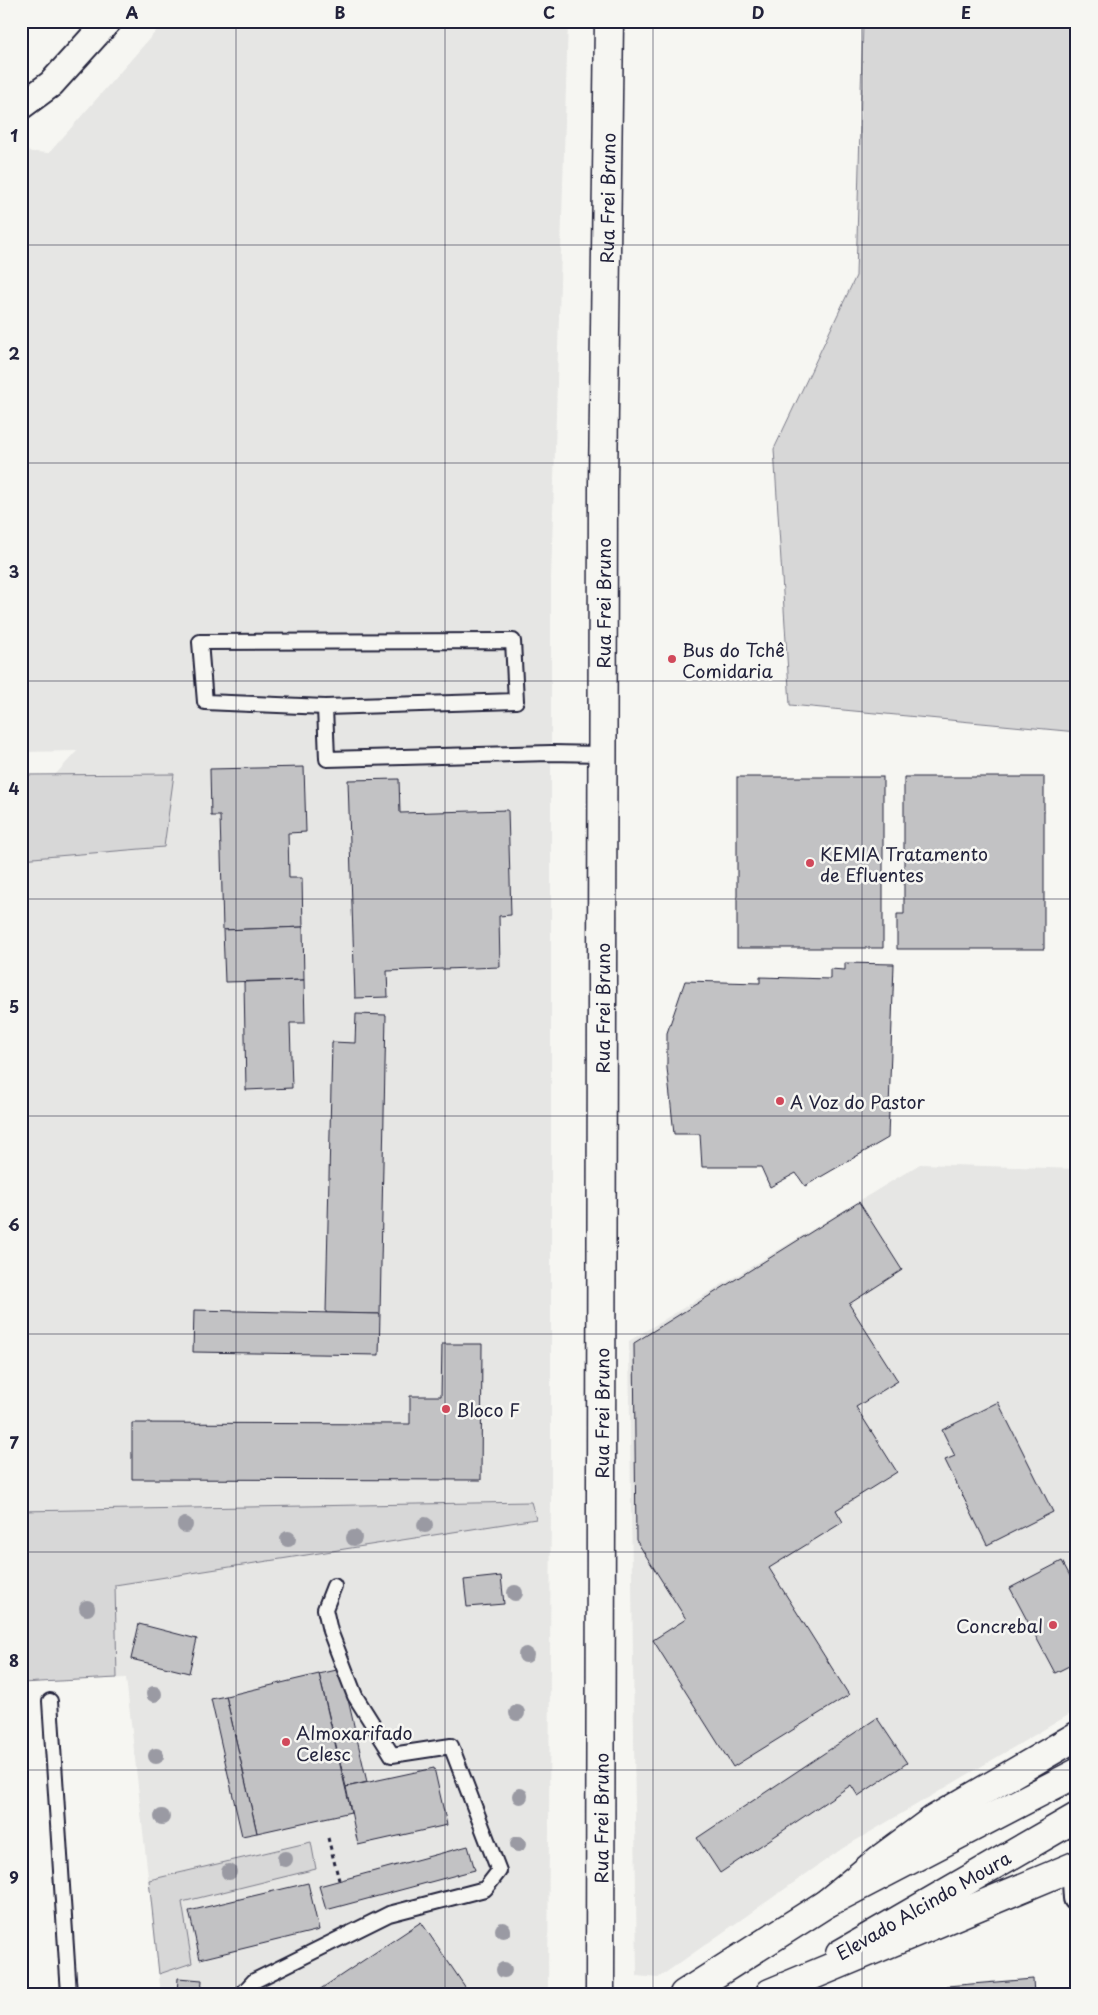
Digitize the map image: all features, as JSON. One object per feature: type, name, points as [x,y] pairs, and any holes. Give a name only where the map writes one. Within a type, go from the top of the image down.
[{"type":"main road","name":"Rua Frei Bruno","points":[[600,1994],[603,484],[609,21]]},
{"type":"main road","points":[[827,1902],[933,1820],[1077,1736]]},
{"type":"main road","points":[[684,1994],[827,1902],[968,1831],[1077,1772]]},
{"type":"main road","name":"Elevado Alcindo Moura","points":[[770,1994],[1077,1817]]},
{"type":"main road","points":[[770,1994],[1076,1865]]},
{"type":"street","points":[[21,106],[51,84],[108,21]]},
{"type":"street","points":[[1076,1865],[1077,1898]]},
{"type":"lane","points":[[513,641],[516,701],[325,707],[205,702],[200,642],[513,641]]},
{"type":"lane","points":[[325,707],[327,759],[551,753],[603,754]]},
{"type":"lane","points":[[242,1994],[254,1981],[389,1914],[485,1889],[499,1871],[452,1746],[392,1755],[355,1696],[330,1632],[325,1609],[334,1586]]},
{"type":"lane","points":[[50,1701],[70,1994]]},
{"type":"path","points":[[328,1838],[339,1880]]},
{"type":"shaded area","points":[[165,21],[568,21],[551,579],[551,1496],[548,1994],[161,1994],[126,1678],[21,1683],[21,812],[77,751],[21,752],[21,151],[49,153]]},
{"type":"shaded area","points":[[863,21],[1077,21],[1077,732],[790,705],[774,449],[856,276]]},
{"type":"shaded area","points":[[174,774],[164,847],[21,859],[21,775]]},
{"type":"shaded area","points":[[920,1164],[1077,1169],[1077,1710],[843,1848],[658,1978],[637,1976],[629,1341]]},
{"type":"shaded area","points":[[531,1502],[536,1519],[115,1585],[117,1678],[21,1683],[21,1511]]},
{"type":"shaded area","points":[[311,1842],[316,1869],[182,1902],[192,1963],[159,1974],[149,1880]]},
{"type":"building","points":[[304,767],[306,832],[288,833],[289,878],[302,878],[303,927],[223,930],[220,816],[211,816],[210,769]]},
{"type":"building","name":"KEMIA Tratamento de Efluentes","points":[[737,777],[883,777],[883,948],[737,948]]},
{"type":"building","points":[[904,777],[1044,777],[1044,949],[897,949],[897,914],[904,914]]},
{"type":"building","points":[[399,779],[400,813],[508,810],[511,915],[499,916],[500,967],[387,971],[388,997],[355,998],[348,780]]},
{"type":"building","points":[[303,927],[304,980],[225,982],[223,930]]},
{"type":"building","name":"A Voz do Pastor","points":[[845,963],[894,964],[888,1138],[805,1186],[796,1173],[770,1187],[761,1167],[702,1167],[700,1134],[674,1134],[667,1068],[667,1033],[685,981],[760,983],[760,977],[830,979],[830,969],[845,970]]},
{"type":"building","points":[[304,980],[305,1023],[290,1023],[292,1088],[246,1090],[244,982]]},
{"type":"building","points":[[356,1014],[386,1015],[380,1314],[326,1313],[332,1042],[355,1043]]},
{"type":"building","points":[[859,1202],[902,1270],[849,1304],[898,1381],[856,1407],[897,1472],[836,1510],[843,1522],[769,1568],[849,1695],[733,1767],[653,1640],[686,1619],[636,1540],[634,1343]]},
{"type":"building","points":[[194,1310],[380,1314],[379,1355],[193,1352]]},
{"type":"building","name":"Bloco F","points":[[442,1344],[482,1344],[481,1480],[132,1479],[132,1423],[410,1424],[410,1396],[441,1396]]},
{"type":"building","points":[[998,1402],[1053,1512],[987,1545],[945,1460],[955,1456],[942,1430]]},
{"type":"building","name":"Concrebal","points":[[1062,1561],[1077,1589],[1077,1662],[1055,1673],[1010,1588]]},
{"type":"building","points":[[501,1576],[504,1604],[467,1607],[464,1580]]},
{"type":"building","points":[[139,1624],[197,1639],[189,1673],[131,1659]]},
{"type":"building","points":[[341,1669],[367,1782],[346,1787],[319,1674]]},
{"type":"building","name":"Almoxarifado Celesc","points":[[319,1674],[351,1812],[257,1833],[226,1696]]},
{"type":"building","points":[[226,1696],[257,1833],[242,1836],[211,1699]]},
{"type":"building","points":[[877,1718],[907,1763],[858,1796],[851,1785],[720,1873],[697,1838]]},
{"type":"building","points":[[434,1768],[447,1825],[358,1845],[346,1787]]},
{"type":"building","points":[[468,1846],[475,1870],[326,1910],[319,1886]]},
{"type":"building","points":[[308,1883],[319,1930],[200,1959],[189,1911]]},
{"type":"building","points":[[421,1922],[468,1991],[464,1994],[313,1994]]},
{"type":"building","points":[[178,1978],[202,1980],[201,1994],[177,1994]]},
{"type":"building","points":[[1033,1979],[1034,1994],[947,1994],[947,1986]]},
{"type":"place","name":"Bus do Tchê Comidaria","points":[[672,659]]},
{"type":"place","name":"KEMIA Tratamento de Efluentes","points":[[810,863]]},
{"type":"place","name":"A Voz do Pastor","points":[[780,1101]]},
{"type":"place","name":"Bloco F","points":[[446,1409]]},
{"type":"place","name":"Concrebal","points":[[1053,1625]]},
{"type":"place","name":"Almoxarifado Celesc","points":[[286,1742]]}]
